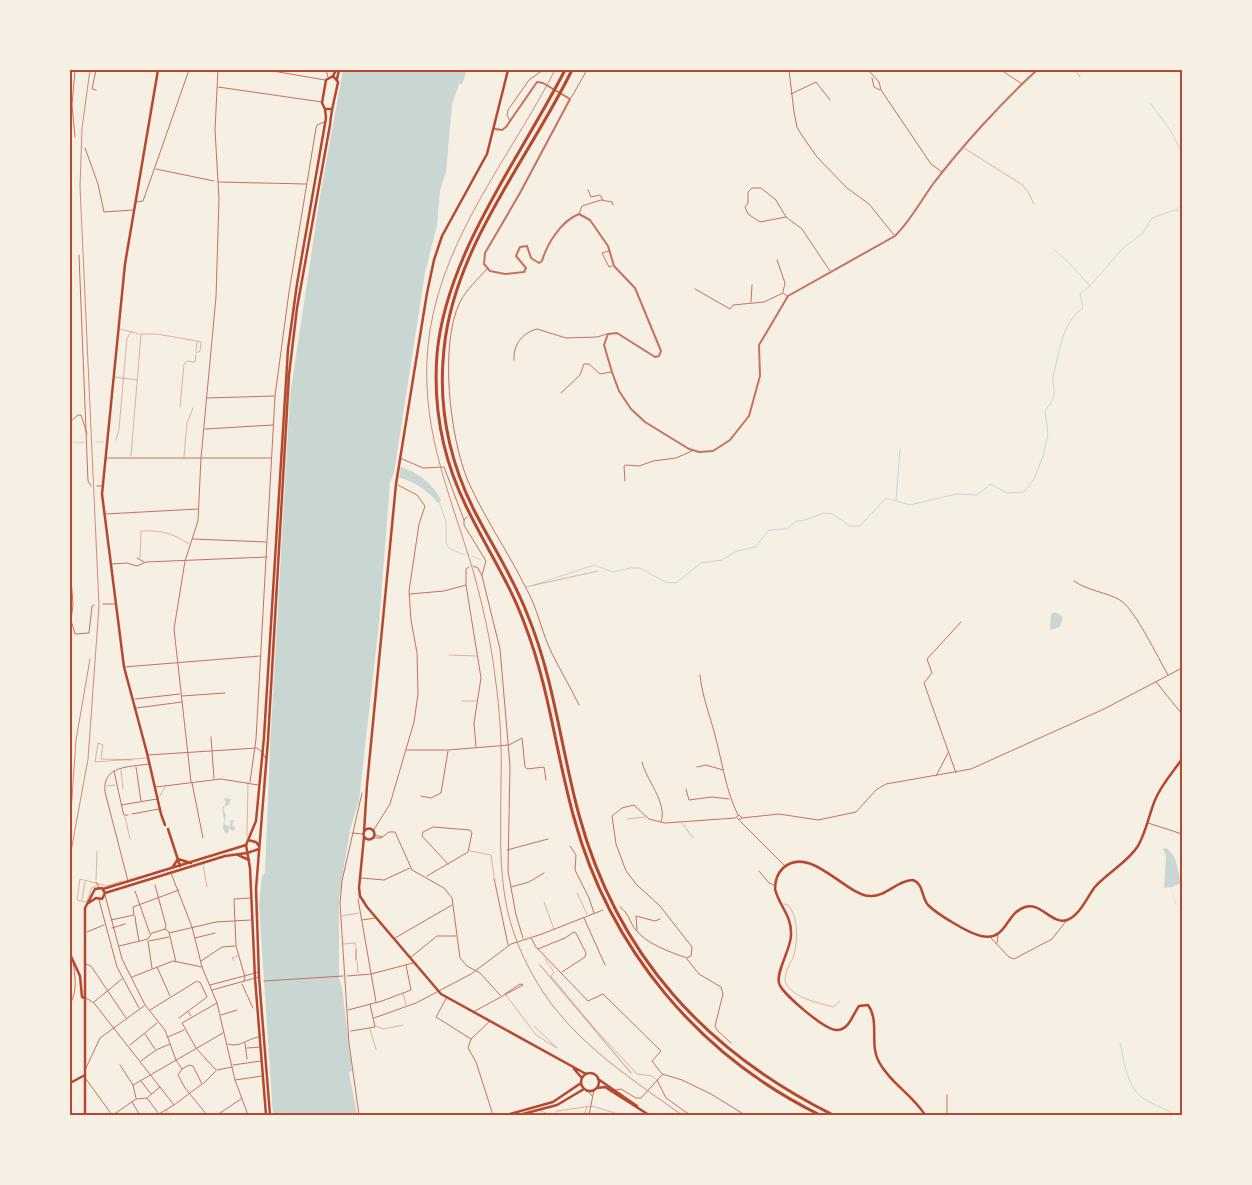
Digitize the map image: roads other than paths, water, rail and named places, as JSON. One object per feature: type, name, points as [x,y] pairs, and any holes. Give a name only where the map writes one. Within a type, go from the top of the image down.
[{"type":"highway","points":[[566,70],[471,241],[451,286],[442,320],[436,368],[438,409],[445,450],[461,496],[511,592],[530,637],[581,843],[612,916],[653,980],[700,1033],[762,1081],[820,1115]]},
{"type":"highway","points":[[572,70],[476,243],[457,287],[445,335],[442,367],[444,409],[451,449],[473,507],[510,575],[533,629],[587,841],[604,887],[620,920],[657,976],[704,1028],[754,1069],[793,1095],[833,1115]]},
{"type":"main road","points":[[158,70],[125,264],[103,486],[104,514],[124,667],[150,764],[159,809],[165,825]]},
{"type":"main road","points":[[268,1115],[259,977],[257,972],[249,860],[246,845],[256,820],[262,752],[286,367],[297,284],[326,120],[322,102],[327,78],[333,76],[338,70]]},
{"type":"main road","points":[[268,1115],[255,978],[257,972],[256,896],[290,366],[297,308],[330,125],[331,109],[334,106],[338,70]]},
{"type":"main road","points":[[508,70],[495,129],[487,154],[452,214],[434,260],[396,484],[365,820],[360,896],[437,991],[573,1068],[586,1074],[595,1074],[598,1079],[644,1112]]},
{"type":"main road","points":[[333,76],[337,79]]},
{"type":"main road","points":[[324,109],[331,109]]},
{"type":"main road","points":[[925,1115],[879,1062],[875,1050],[872,1012],[868,1005],[862,1004],[845,1027],[832,1030],[823,1025],[781,988],[778,979],[792,933],[790,918],[776,893],[775,885],[778,874],[785,866],[800,862],[815,866],[858,892],[869,896],[883,893],[905,881],[916,881],[927,903],[932,908],[976,934],[990,937],[998,934],[1018,912],[1027,907],[1036,907],[1059,920],[1068,920],[1077,912],[1096,886],[1136,849],[1156,798],[1182,759]]},
{"type":"main road","points":[[365,820],[373,831]]},
{"type":"main road","points":[[168,829],[180,868]]},
{"type":"main road","points":[[364,834],[373,831]]},
{"type":"main road","points":[[363,848],[371,839],[373,831]]},
{"type":"main road","points":[[364,834],[371,839]]},
{"type":"main road","points":[[248,840],[256,842],[260,848]]},
{"type":"main road","points":[[87,903],[105,894],[246,845]]},
{"type":"main road","points":[[180,868],[247,853],[260,848]]},
{"type":"main road","points":[[236,854],[249,860]]},
{"type":"main road","points":[[178,859],[191,863]]},
{"type":"main road","points":[[85,1115],[85,932],[87,903],[101,888],[171,871],[178,859]]},
{"type":"main road","points":[[101,888],[105,894]]},
{"type":"main road","points":[[94,894],[98,899]]},
{"type":"main road","points":[[70,954],[80,976],[82,997],[85,998]]},
{"type":"main road","points":[[573,1068],[582,1078]]},
{"type":"main road","points":[[586,1074],[582,1078],[581,1083],[584,1089],[588,1091],[606,1088],[615,1090]]},
{"type":"main road","points":[[70,1083],[85,1077]]},
{"type":"main road","points":[[595,1089],[598,1079]]},
{"type":"main road","points":[[506,1115],[553,1102],[581,1083]]},
{"type":"main road","points":[[606,1088],[649,1115]]},
{"type":"main road","points":[[519,1115],[557,1104],[584,1089]]},
{"type":"street","points":[[75,70],[72,105],[75,137]]},
{"type":"street","points":[[96,70],[92,89],[96,90]]},
{"type":"street","points":[[136,202],[143,201],[190,70]]},
{"type":"street","points":[[203,838],[192,782],[174,626],[186,560],[197,522],[218,272],[218,182],[215,137],[218,70]]},
{"type":"street","points":[[267,70],[327,78],[326,70]]},
{"type":"street","points":[[510,121],[507,116],[508,110],[529,80],[543,70]]},
{"type":"street","points":[[487,269],[484,261],[487,248],[520,193],[569,98],[587,70]]},
{"type":"street","points":[[790,70],[791,94],[797,127],[815,154],[846,188],[869,204],[895,236]]},
{"type":"street","points":[[868,70],[874,87],[880,90]]},
{"type":"street","points":[[1001,70],[1023,84]]},
{"type":"street","points":[[625,481],[624,466],[626,465],[640,466],[653,461],[676,458],[693,451],[709,452],[721,447],[734,436],[747,420],[760,376],[760,346],[788,296],[895,236],[909,222],[943,172],[1037,70]]},
{"type":"street","points":[[872,77],[879,82],[880,90],[931,164],[943,172]]},
{"type":"street","points":[[791,94],[817,82],[830,100]]},
{"type":"street","points":[[495,129],[503,130],[535,84],[543,83],[569,98]]},
{"type":"street","points":[[217,87],[322,102]]},
{"type":"street","points":[[249,782],[255,748],[275,396],[306,184],[317,126],[326,120]]},
{"type":"street","points":[[85,148],[98,184],[104,212],[134,210]]},
{"type":"street","points":[[156,168],[214,181]]},
{"type":"street","points":[[218,182],[306,184]]},
{"type":"street","points":[[786,217],[760,222],[748,214],[745,207],[748,202],[748,192],[756,187],[763,189],[776,200],[786,217],[802,229],[831,272]]},
{"type":"street","points":[[588,190],[591,197],[600,195],[603,200]]},
{"type":"street","points":[[487,269],[505,274],[524,272],[526,268],[516,256],[522,246],[528,247],[534,262],[540,262],[548,244],[578,214],[582,206],[603,200],[612,202],[613,205]]},
{"type":"street","points":[[514,360],[518,341],[536,329],[566,338],[617,334],[653,356],[658,357],[661,353],[635,288],[614,266],[610,250],[590,220],[578,214]]},
{"type":"street","points":[[610,250],[602,253],[609,267],[614,266]]},
{"type":"street","points":[[79,254],[88,483],[91,486]]},
{"type":"street","points":[[777,260],[785,283],[783,293]]},
{"type":"street","points":[[487,269],[461,301],[455,314],[450,356],[450,409],[457,444],[469,481],[534,603],[545,637],[561,671],[573,689],[578,705]]},
{"type":"street","points":[[750,303],[752,285]]},
{"type":"street","points":[[695,290],[706,294],[718,304],[730,309],[733,305],[764,302],[783,293]]},
{"type":"street","points":[[783,293],[788,296]]},
{"type":"street","points":[[608,334],[604,345],[621,395],[636,414],[693,451]]},
{"type":"street","points":[[561,393],[580,375],[584,364],[589,364],[600,374],[612,372]]},
{"type":"street","points":[[206,398],[275,396]]},
{"type":"street","points":[[70,422],[78,415],[80,416],[87,435]]},
{"type":"street","points":[[204,429],[274,425]]},
{"type":"street","points":[[106,458],[272,458]]},
{"type":"street","points":[[400,458],[423,468],[444,467],[467,531],[486,561],[482,576]]},
{"type":"street","points":[[383,837],[373,831],[390,804],[412,731],[418,694],[417,653],[411,620],[410,594],[419,524],[425,506],[417,496],[396,484]]},
{"type":"street","points":[[97,486],[103,486]]},
{"type":"street","points":[[104,514],[198,509]]},
{"type":"street","points":[[480,511],[484,509]]},
{"type":"street","points":[[464,520],[467,517]]},
{"type":"street","points":[[192,539],[267,542]]},
{"type":"street","points":[[136,558],[145,562],[267,557]]},
{"type":"street","points":[[70,561],[73,605],[71,620],[76,634],[89,633],[92,606],[94,604]]},
{"type":"street","points":[[110,564],[127,562],[138,566],[145,562]]},
{"type":"street","points":[[473,566],[478,568],[482,576],[500,648],[510,771],[507,850],[510,887],[523,939]]},
{"type":"street","points":[[469,567],[466,569],[466,585],[481,680],[474,723],[476,747]]},
{"type":"street","points":[[1074,581],[1085,588],[1116,598],[1128,606],[1168,675]]},
{"type":"street","points":[[410,594],[444,591],[466,585]]},
{"type":"street","points":[[103,604],[115,604]]},
{"type":"street","points":[[956,773],[924,683],[932,673],[926,661],[961,622]]},
{"type":"street","points":[[124,667],[261,656]]},
{"type":"street","points":[[740,820],[742,818],[779,814],[818,820],[856,812],[876,790],[886,784],[971,769],[1096,712],[1182,668]]},
{"type":"street","points":[[700,674],[701,687],[730,800],[738,815],[742,818]]},
{"type":"street","points":[[1156,682],[1182,714]]},
{"type":"street","points":[[133,700],[224,693]]},
{"type":"street","points":[[136,708],[182,702]]},
{"type":"street","points":[[212,737],[214,780]]},
{"type":"street","points":[[406,750],[448,750],[509,745],[522,738],[525,767],[527,769],[544,768],[546,780]]},
{"type":"street","points":[[148,756],[255,748],[262,752],[266,760]]},
{"type":"street","points":[[421,796],[431,798],[441,793],[448,750]]},
{"type":"street","points":[[936,776],[948,753]]},
{"type":"street","points":[[642,762],[661,806],[663,816],[660,822]]},
{"type":"street","points":[[129,882],[105,792],[106,778],[114,770],[120,768],[150,764]]},
{"type":"street","points":[[697,767],[706,765],[723,770]]},
{"type":"street","points":[[136,766],[141,802]]},
{"type":"street","points":[[114,770],[120,805],[124,815],[128,815]]},
{"type":"street","points":[[155,787],[214,780],[249,782],[259,785]]},
{"type":"street","points":[[686,789],[689,800],[712,797],[730,800]]},
{"type":"street","points":[[359,1115],[349,1043],[350,1031],[341,917],[342,882],[362,793]]},
{"type":"street","points":[[120,805],[158,798]]},
{"type":"street","points":[[686,958],[693,953],[692,947],[660,906],[632,880],[623,865],[611,819],[613,813],[634,805],[646,816],[660,822],[682,823],[736,818],[785,866]]},
{"type":"street","points":[[132,814],[159,809]]},
{"type":"street","points":[[1147,823],[1182,834]]},
{"type":"street","points":[[426,876],[448,864],[470,851],[470,830],[433,827],[423,832],[422,836],[428,845],[443,856],[448,864]]},
{"type":"street","points":[[371,839],[383,837],[389,832],[395,832],[404,848],[410,868],[417,874],[426,876],[448,891],[453,905],[460,958],[480,973],[501,996]]},
{"type":"street","points":[[352,833],[364,834]]},
{"type":"street","points":[[507,850],[548,839]]},
{"type":"street","points":[[570,846],[576,855],[575,870],[589,898],[594,914]]},
{"type":"street","points":[[360,878],[384,880],[410,868]]},
{"type":"street","points":[[171,871],[192,927],[202,967],[217,1003],[235,1080],[248,1115]]},
{"type":"street","points":[[759,871],[769,883],[775,885]]},
{"type":"street","points":[[510,887],[528,882],[544,873]]},
{"type":"street","points":[[494,878],[510,945]]},
{"type":"street","points":[[96,882],[101,888]]},
{"type":"street","points":[[155,885],[166,926],[164,930]]},
{"type":"street","points":[[139,941],[133,908],[179,890]]},
{"type":"street","points":[[136,891],[150,934],[148,940],[152,968]]},
{"type":"street","points":[[105,894],[112,928],[131,978],[145,1005],[157,1023],[162,1025],[182,1069]]},
{"type":"street","points":[[360,896],[358,899],[376,1002]]},
{"type":"street","points":[[244,981],[245,975],[236,946],[234,899],[252,898]]},
{"type":"street","points":[[98,899],[104,924],[122,978],[139,1008]]},
{"type":"street","points":[[394,939],[453,905]]},
{"type":"street","points":[[620,907],[627,912],[636,931],[649,941],[686,958],[699,974],[721,987],[723,994],[716,1026],[717,1030],[731,1043]]},
{"type":"street","points":[[374,1018],[406,1006],[475,971],[510,945],[603,910]]},
{"type":"street","points":[[110,921],[134,915]]},
{"type":"street","points":[[636,931],[636,916],[656,921],[660,919]]},
{"type":"street","points":[[584,917],[606,965]]},
{"type":"street","points":[[362,920],[376,918]]},
{"type":"street","points":[[150,934],[216,922],[254,920]]},
{"type":"street","points":[[990,937],[1010,958],[1020,957],[1052,939],[1068,920]]},
{"type":"street","points":[[85,932],[104,924]]},
{"type":"street","points":[[112,928],[125,924]]},
{"type":"street","points":[[169,932],[176,962]]},
{"type":"street","points":[[538,949],[565,938],[574,932],[576,933],[586,952],[585,957],[561,972]]},
{"type":"street","points":[[194,938],[215,933]]},
{"type":"street","points":[[997,944],[998,934]]},
{"type":"street","points":[[410,958],[437,936],[458,936]]},
{"type":"street","points":[[118,946],[139,941],[148,940],[154,942],[169,937]]},
{"type":"street","points":[[531,938],[540,952],[588,1001],[603,994],[661,1051],[652,1063],[662,1074],[682,1080],[711,1094],[745,1115]]},
{"type":"street","points":[[200,961],[222,947],[236,946]]},
{"type":"street","points":[[356,949],[356,960]]},
{"type":"street","points":[[70,1004],[75,996],[76,970],[74,961]]},
{"type":"street","points":[[131,978],[157,966],[176,962],[202,967]]},
{"type":"street","points":[[264,982],[371,974],[414,963]]},
{"type":"street","points":[[85,964],[91,966],[126,1018]]},
{"type":"street","points":[[348,1010],[412,989],[406,965]]},
{"type":"street","points":[[157,966],[170,996]]},
{"type":"street","points":[[209,985],[257,972]]},
{"type":"street","points":[[212,990],[259,977]]},
{"type":"street","points":[[94,1002],[122,978]]},
{"type":"street","points":[[149,1011],[152,1007],[170,996],[174,997],[197,981],[200,982],[207,996],[179,1018]]},
{"type":"street","points":[[241,982],[253,1008]]},
{"type":"street","points":[[474,1013],[523,985],[520,984],[505,994]]},
{"type":"street","points":[[447,997],[436,1017],[471,1039]]},
{"type":"street","points":[[85,998],[94,1002],[152,1074],[174,1105]]},
{"type":"street","points":[[216,1070],[197,1048],[182,1023],[191,1016],[217,1003]]},
{"type":"street","points":[[350,1031],[370,1029],[376,1026],[370,1004]]},
{"type":"street","points":[[85,1068],[97,1042],[114,1027],[145,1005]]},
{"type":"street","points":[[220,1015],[237,1010]]},
{"type":"street","points":[[188,1011],[191,1016]]},
{"type":"street","points":[[490,1021],[487,1026],[471,1039],[468,1048],[476,1062],[493,1115]]},
{"type":"street","points":[[129,1046],[157,1023]]},
{"type":"street","points":[[168,1038],[184,1029]]},
{"type":"street","points":[[133,1085],[224,1032]]},
{"type":"street","points":[[145,1034],[156,1050]]},
{"type":"street","points":[[228,1044],[232,1046],[246,1043],[248,1039],[258,1037]]},
{"type":"street","points":[[141,1061],[170,1043]]},
{"type":"street","points":[[246,1043],[247,1059]]},
{"type":"street","points":[[246,1048],[261,1047]]},
{"type":"street","points":[[147,1098],[159,1114],[202,1084],[216,1070],[262,1061]]},
{"type":"street","points":[[120,1065],[133,1085],[136,1099]]},
{"type":"street","points":[[202,1084],[193,1066],[189,1065],[182,1069],[178,1077],[189,1094],[207,1115]]},
{"type":"street","points":[[615,1090],[621,1089],[636,1098],[641,1098],[662,1074]]},
{"type":"street","points":[[235,1080],[263,1076]]},
{"type":"street","points":[[85,1077],[112,1115],[136,1099],[147,1098],[161,1087]]},
{"type":"street","points":[[141,1080],[152,1094]]},
{"type":"street","points":[[657,1080],[666,1098],[690,1115]]},
{"type":"street","points":[[595,1089],[589,1114],[596,1115]]},
{"type":"street","points":[[588,1091],[592,1096]]},
{"type":"street","points":[[947,1115],[948,1095]]},
{"type":"street","points":[[217,1115],[241,1098]]},
{"type":"street","points":[[132,1102],[140,1115]]},
{"type":"lane","points":[[1075,70],[1080,77]]},
{"type":"lane","points":[[964,148],[1021,184],[1027,190],[1034,204]]},
{"type":"lane","points":[[119,329],[140,334],[157,334],[201,342],[200,351],[196,353]]},
{"type":"lane","points":[[116,440],[116,432],[119,429],[127,338],[132,331]]},
{"type":"lane","points":[[131,458],[140,334]]},
{"type":"lane","points":[[180,407],[184,364],[187,361],[195,362],[197,341]]},
{"type":"lane","points":[[114,376],[136,380]]},
{"type":"lane","points":[[184,458],[187,423],[193,408]]},
{"type":"lane","points":[[140,558],[141,531],[159,530],[178,536],[190,545]]},
{"type":"lane","points":[[526,587],[598,571]]},
{"type":"lane","points":[[449,655],[478,656]]},
{"type":"lane","points":[[462,701],[477,702]]},
{"type":"lane","points":[[132,760],[101,759],[104,745],[98,744],[95,762],[132,760],[148,756]]},
{"type":"lane","points":[[120,768],[123,788]]},
{"type":"lane","points":[[248,840],[246,833],[249,782]]},
{"type":"lane","points":[[107,786],[116,784]]},
{"type":"lane","points":[[158,798],[165,785]]},
{"type":"lane","points":[[124,815],[130,839]]},
{"type":"lane","points":[[627,819],[646,816]]},
{"type":"lane","points":[[682,823],[693,838]]},
{"type":"lane","points":[[96,882],[97,851]]},
{"type":"lane","points":[[470,851],[491,855],[494,878]]},
{"type":"lane","points":[[203,863],[207,887]]},
{"type":"lane","points":[[101,888],[92,887],[87,903],[77,900],[80,879],[108,886],[129,882]]},
{"type":"lane","points":[[82,901],[86,880]]},
{"type":"lane","points":[[577,893],[588,916]]},
{"type":"lane","points":[[544,902],[554,929]]},
{"type":"lane","points":[[782,904],[788,905],[793,912],[796,932],[794,953],[785,974],[786,984],[806,999],[833,1007],[840,1001]]},
{"type":"lane","points":[[341,917],[361,913]]},
{"type":"lane","points":[[343,944],[355,943],[356,949]]},
{"type":"lane","points":[[234,962],[232,958],[239,956]]},
{"type":"lane","points":[[546,957],[546,962],[554,972],[551,976],[595,1029],[638,1074],[652,1076],[657,1080]]},
{"type":"lane","points":[[356,960],[359,975]]},
{"type":"lane","points":[[403,993],[406,1006]]},
{"type":"lane","points":[[505,994],[536,1034],[557,1048],[534,1026]]},
{"type":"lane","points":[[376,1026],[383,1029],[403,1025]]},
{"type":"lane","points":[[370,1029],[376,1049]]},
{"type":"lane","points":[[556,1115],[557,1110],[592,1106],[621,1115]]},
{"type":"lane","points":[[584,1115],[587,1107]]},
{"type":"lane","points":[[166,1110],[170,1115]]},
{"type":"lane","points":[[540,1110],[550,1115]]},
{"type":"waterway","points":[[1150,103],[1171,131],[1182,153]]},
{"type":"waterway","points":[[1177,209],[1181,204],[1182,191]]},
{"type":"waterway","points":[[534,585],[594,565],[613,572],[640,568],[665,582],[676,583],[701,563],[722,560],[737,551],[755,547],[769,530],[786,529],[797,521],[824,513],[832,514],[850,526],[860,526],[886,498],[910,505],[956,494],[977,495],[991,484],[1007,493],[1024,492],[1034,479],[1043,456],[1048,434],[1045,412],[1054,396],[1053,376],[1062,339],[1070,322],[1083,308],[1080,294],[1090,286],[1123,248],[1143,233],[1152,218],[1174,210],[1182,211]]},
{"type":"waterway","points":[[1055,250],[1090,286]]},
{"type":"waterway","points":[[70,442],[87,443]]},
{"type":"waterway","points":[[96,442],[104,442]]},
{"type":"waterway","points":[[896,500],[900,449]]},
{"type":"waterway","points":[[439,501],[446,522],[447,545],[452,550],[465,555]]},
{"type":"waterway","points":[[472,556],[481,560]]},
{"type":"waterway","points":[[1120,1043],[1127,1074],[1134,1089],[1146,1100],[1174,1115]]},
{"type":"railway","points":[[70,857],[88,759],[99,606],[80,186],[82,128],[90,70]]},
{"type":"railway","points":[[555,70],[482,195],[450,260],[438,294],[430,330],[427,395],[437,455],[474,574],[491,650],[500,728],[502,876],[510,921],[518,944],[543,992],[577,1033],[617,1068],[682,1115]]},
{"type":"railway","points":[[70,827],[76,740],[90,659]]},
{"type":"railway","points":[[540,965],[631,1073]]}]
